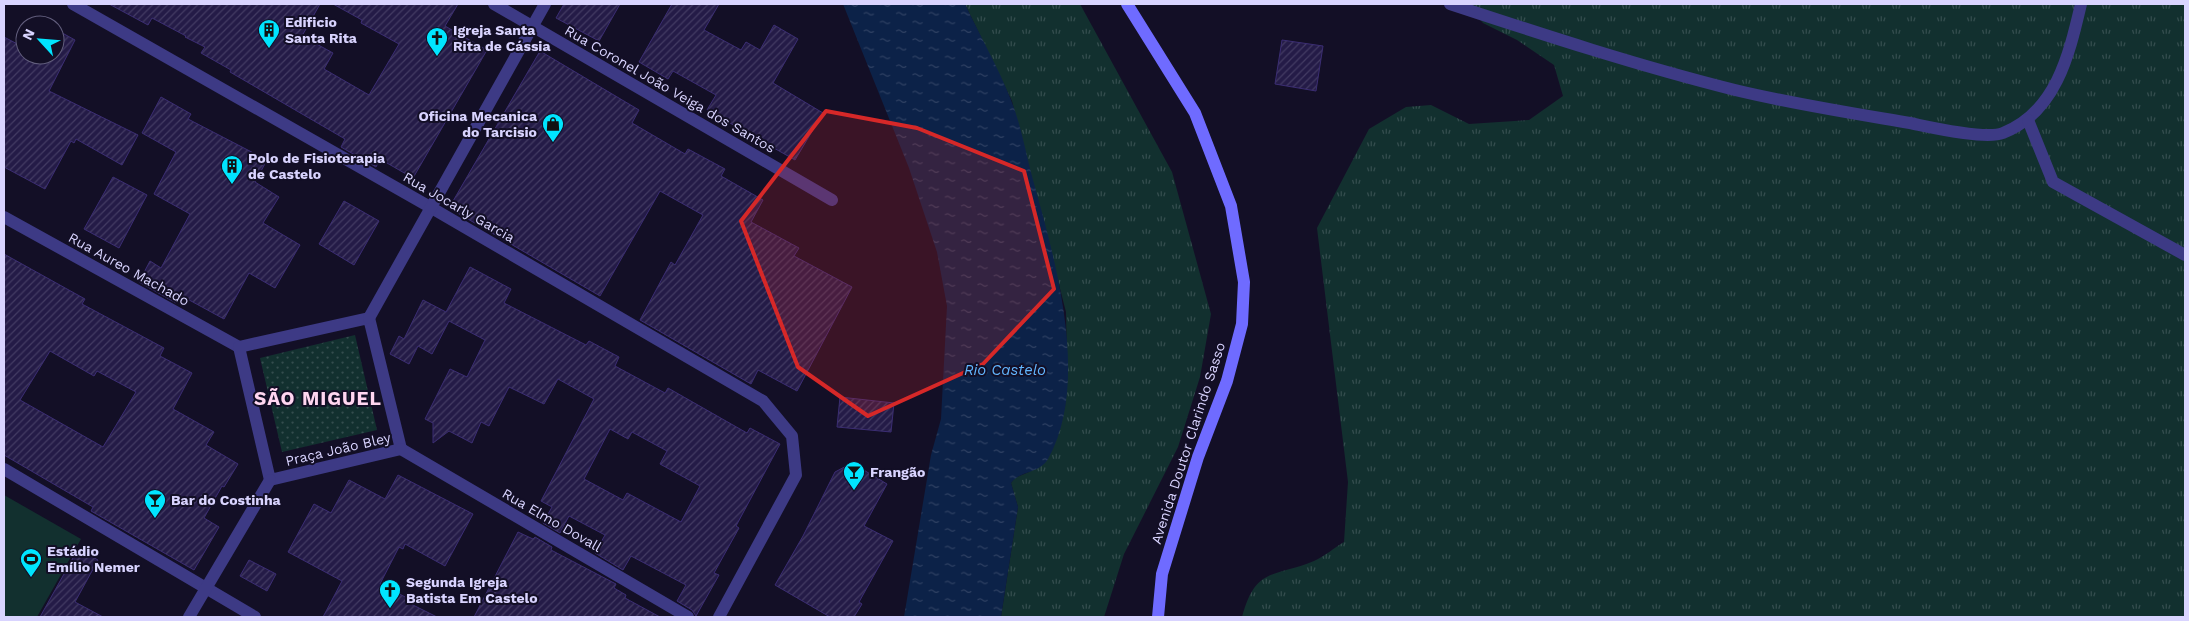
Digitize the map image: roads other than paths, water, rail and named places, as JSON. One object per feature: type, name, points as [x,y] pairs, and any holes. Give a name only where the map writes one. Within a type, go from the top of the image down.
[{"type":"main road","name":"Avenida Doutor Clarindo Sasso","points":[[1127,4],[1194,113],[1231,206],[1244,282],[1242,324],[1232,362],[1198,457],[1162,574],[1158,617]]},
{"type":"street","name":"Rua Jocarly Garcia","points":[[73,4],[430,207],[762,401],[792,436],[796,475],[719,617]]},
{"type":"street","name":"Rua Coronel João Veiga dos Santos","points":[[494,4],[832,200]]},
{"type":"street","points":[[239,347],[369,318],[545,4]]},
{"type":"street","points":[[1450,4],[1622,59],[1736,90],[1807,106],[1965,133],[2001,134],[2028,120],[2046,101],[2063,70],[2081,4]]},
{"type":"street","points":[[2028,120],[2053,182],[2185,255]]},
{"type":"street","name":"Rua Aureo Machado","points":[[4,217],[239,347]]},
{"type":"street","name":"Praça João Bley","points":[[239,347],[270,480],[401,449],[369,318]]},
{"type":"street","name":"Rua Elmo Dovall","points":[[401,449],[688,617]]},
{"type":"street","points":[[4,469],[255,617]]},
{"type":"street","points":[[189,617],[270,480]]},
{"type":"water","name":"Rio Castelo","points":[[843,4],[965,4],[1006,88],[1021,129],[1059,283],[1065,320],[1068,358],[1067,394],[1061,428],[1048,459],[1040,467],[1020,476],[1011,483],[1018,507],[1001,617],[904,617],[931,455],[941,419],[947,306],[937,252],[909,168]]},
{"type":"place","name":"Edificio Santa Rita","points":[[269,49]]},
{"type":"place","name":"Igreja Santa Rita de Cássia","points":[[437,57]]},
{"type":"place","name":"Oficina Mecanica do Tarcisio","points":[[553,143]]},
{"type":"place","name":"Polo de Fisioterapia de Castelo","points":[[232,185]]},
{"type":"place","name":"Frangão","points":[[854,491]]},
{"type":"place","name":"Bar do Costinha","points":[[155,519]]},
{"type":"place","name":"Estádio Emílio Nemer","points":[[31,578]]},
{"type":"place","name":"Segunda Igreja Batista Em Castelo","points":[[390,609]]},
{"type":"district","name":"SÃO MIGUEL","points":[[318,398]]}]
